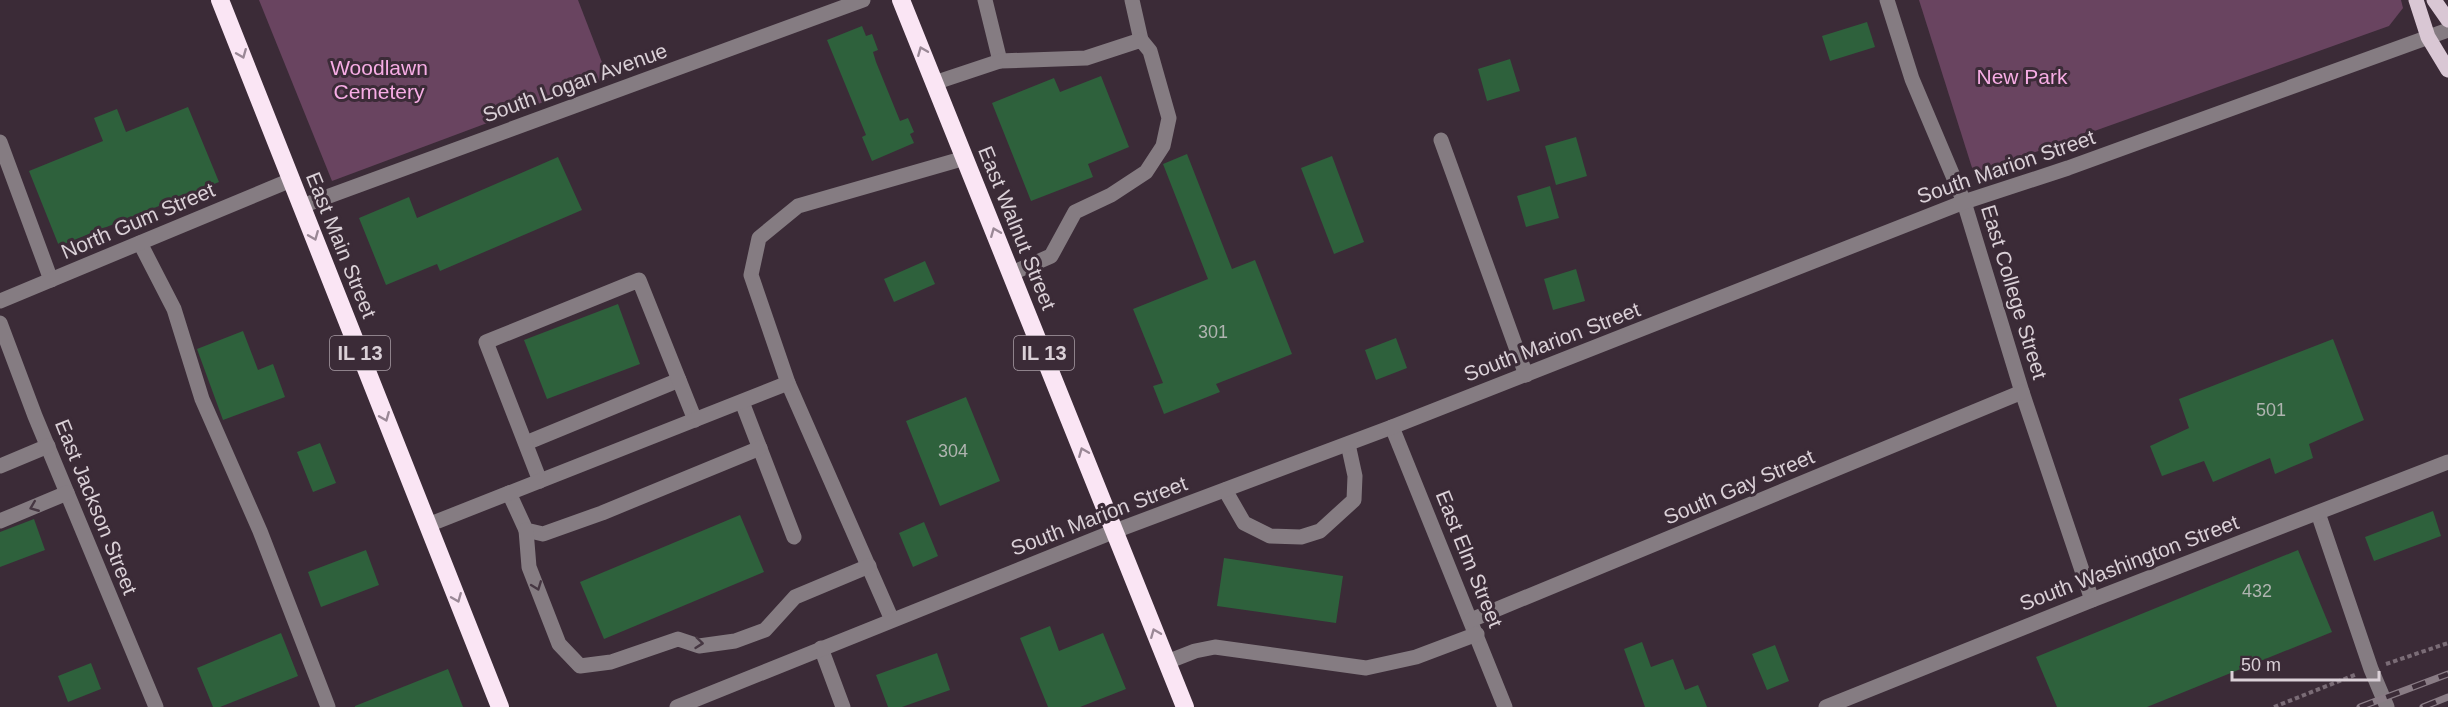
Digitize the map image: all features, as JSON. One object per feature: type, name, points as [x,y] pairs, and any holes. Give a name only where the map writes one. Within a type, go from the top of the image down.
[{"type":"highway","name":"East Main Street","points":[[220,0],[500,707]]},
{"type":"highway","name":"East Walnut Street","points":[[901,0],[1185,707]]},
{"type":"main road","points":[[2416,0],[2428,37],[2448,70]]},
{"type":"main road","points":[[2434,0],[2448,20]]},
{"type":"street","name":"South Logan Avenue","points":[[302,206],[863,0]]},
{"type":"street","points":[[986,0],[1000,61]]},
{"type":"street","points":[[1012,273],[1051,256],[1075,212],[1111,195],[1146,172],[1163,146],[1169,118],[1150,51],[1141,40],[1132,0]]},
{"type":"street","name":"East College Street","points":[[1887,0],[1912,79],[1964,202],[2022,392],[2092,600]]},
{"type":"street","name":"South Marion Street","points":[[677,707],[1115,531],[1392,427],[1964,202],[2068,168],[2448,30]]},
{"type":"street","points":[[934,83],[966,70],[1000,61],[1086,58],[1141,40]]},
{"type":"street","points":[[1441,140],[1526,375]]},
{"type":"street","points":[[0,142],[51,280]]},
{"type":"street","points":[[892,620],[788,383],[751,275],[759,238],[798,206],[965,158]]},
{"type":"street","name":"North Gum Street","points":[[0,301],[291,180]]},
{"type":"street","points":[[140,243],[174,309],[202,399],[260,531],[328,707]]},
{"type":"street","points":[[540,481],[486,342],[639,280],[696,420]]},
{"type":"street","name":"East Jackson Street","points":[[0,323],[67,493],[156,707]]},
{"type":"street","points":[[526,443],[679,380]]},
{"type":"street","points":[[428,525],[788,383]]},
{"type":"street","name":"South Gay Street","points":[[1471,620],[2022,392]]},
{"type":"street","points":[[742,402],[794,537]]},
{"type":"street","name":"East Elm Street","points":[[1392,427],[1505,707]]},
{"type":"street","points":[[1225,490],[1244,524],[1270,536],[1301,537],[1320,531],[1354,500],[1355,476],[1348,444]]},
{"type":"street","points":[[0,466],[48,446]]},
{"type":"street","points":[[526,530],[543,534],[553,531],[760,448]]},
{"type":"street","name":"South Washington Street","points":[[1826,707],[2092,600],[2448,462]]},
{"type":"street","points":[[0,520],[67,493]]},
{"type":"street","points":[[509,493],[526,530],[529,567],[560,644],[580,666],[611,662],[678,639],[699,646],[735,642],[765,630],[795,597],[868,566]]},
{"type":"street","points":[[2318,513],[2385,702]]},
{"type":"street","points":[[1167,662],[1195,651],[1215,647],[1366,668],[1416,657],[1477,634]]},
{"type":"street","points":[[822,648],[843,707]]},
{"type":"green space","name":"Woodlawn Cemetery","points":[[259,0],[578,0],[608,78],[332,181]]},
{"type":"green space","name":"New Park","points":[[1919,0],[2401,0],[2403,8],[2389,26],[1974,174]]},
{"type":"building","points":[[1867,22],[1875,47],[1830,61],[1822,36]]},
{"type":"building","points":[[862,26],[866,36],[872,34],[878,50],[873,52],[876,62],[900,121],[908,118],[914,132],[910,134],[914,143],[872,161],[862,137],[866,135],[827,40]]},
{"type":"building","points":[[1510,59],[1520,91],[1487,101],[1478,69]]},
{"type":"building","points":[[1101,76],[1129,147],[1088,164],[1093,177],[1031,201],[992,103],[1054,78],[1060,92]]},
{"type":"building","points":[[188,107],[219,182],[59,246],[29,171],[103,141],[94,118],[117,109],[126,132]]},
{"type":"building","points":[[1576,137],[1587,176],[1556,185],[1545,146]]},
{"type":"building","points":[[1187,154],[1232,269],[1255,260],[1292,354],[1216,384],[1220,392],[1164,414],[1153,386],[1163,383],[1133,309],[1208,279],[1163,164]]},
{"type":"building","points":[[1332,156],[1364,242],[1334,254],[1301,168]]},
{"type":"building","points":[[558,157],[582,210],[440,271],[437,264],[386,285],[359,218],[409,197],[417,218]]},
{"type":"building","points":[[1550,186],[1559,218],[1526,227],[1517,196]]},
{"type":"building","points":[[925,261],[935,284],[894,302],[884,279]]},
{"type":"building","points":[[1576,269],[1585,301],[1553,310],[1544,279]]},
{"type":"building","points":[[618,304],[640,364],[547,399],[524,340]]},
{"type":"building","points":[[243,331],[258,370],[273,364],[285,397],[223,420],[197,349]]},
{"type":"building","points":[[1396,338],[1407,368],[1376,380],[1365,350]]},
{"type":"building","points":[[2333,339],[2364,420],[2309,444],[2313,458],[2275,474],[2270,458],[2213,482],[2204,461],[2162,476],[2150,446],[2189,428],[2179,399]]},
{"type":"building","points":[[966,397],[1000,481],[940,506],[906,421]]},
{"type":"building","points":[[320,443],[336,483],[313,492],[297,452]]},
{"type":"building","points":[[2433,511],[2441,536],[2374,561],[2365,537]]},
{"type":"building","points":[[740,515],[764,572],[604,639],[580,582]]},
{"type":"building","points":[[34,519],[45,550],[0,567],[0,532]]},
{"type":"building","points":[[924,522],[938,556],[913,567],[899,533]]},
{"type":"building","points":[[366,550],[379,585],[321,607],[308,572]]},
{"type":"building","points":[[2298,550],[2332,632],[2147,707],[2057,707],[2036,657]]},
{"type":"building","points":[[1224,558],[1343,576],[1336,623],[1217,606]]},
{"type":"building","points":[[1050,626],[1059,651],[1103,633],[1126,689],[1080,707],[1048,707],[1020,638]]},
{"type":"building","points":[[281,633],[298,676],[220,707],[213,707],[197,668]]},
{"type":"building","points":[[1642,642],[1651,667],[1673,659],[1685,690],[1698,685],[1707,707],[1645,707],[1624,649]]},
{"type":"building","points":[[1775,645],[1789,681],[1767,690],[1752,654]]},
{"type":"building","points":[[937,653],[950,690],[902,707],[888,707],[876,675]]},
{"type":"building","points":[[91,663],[101,689],[68,702],[58,676]]},
{"type":"building","points":[[448,669],[463,707],[355,707],[355,706]]},
{"type":"railway","points":[[2360,707],[2448,674]]},
{"type":"railway","points":[[2423,707],[2448,697]]}]
